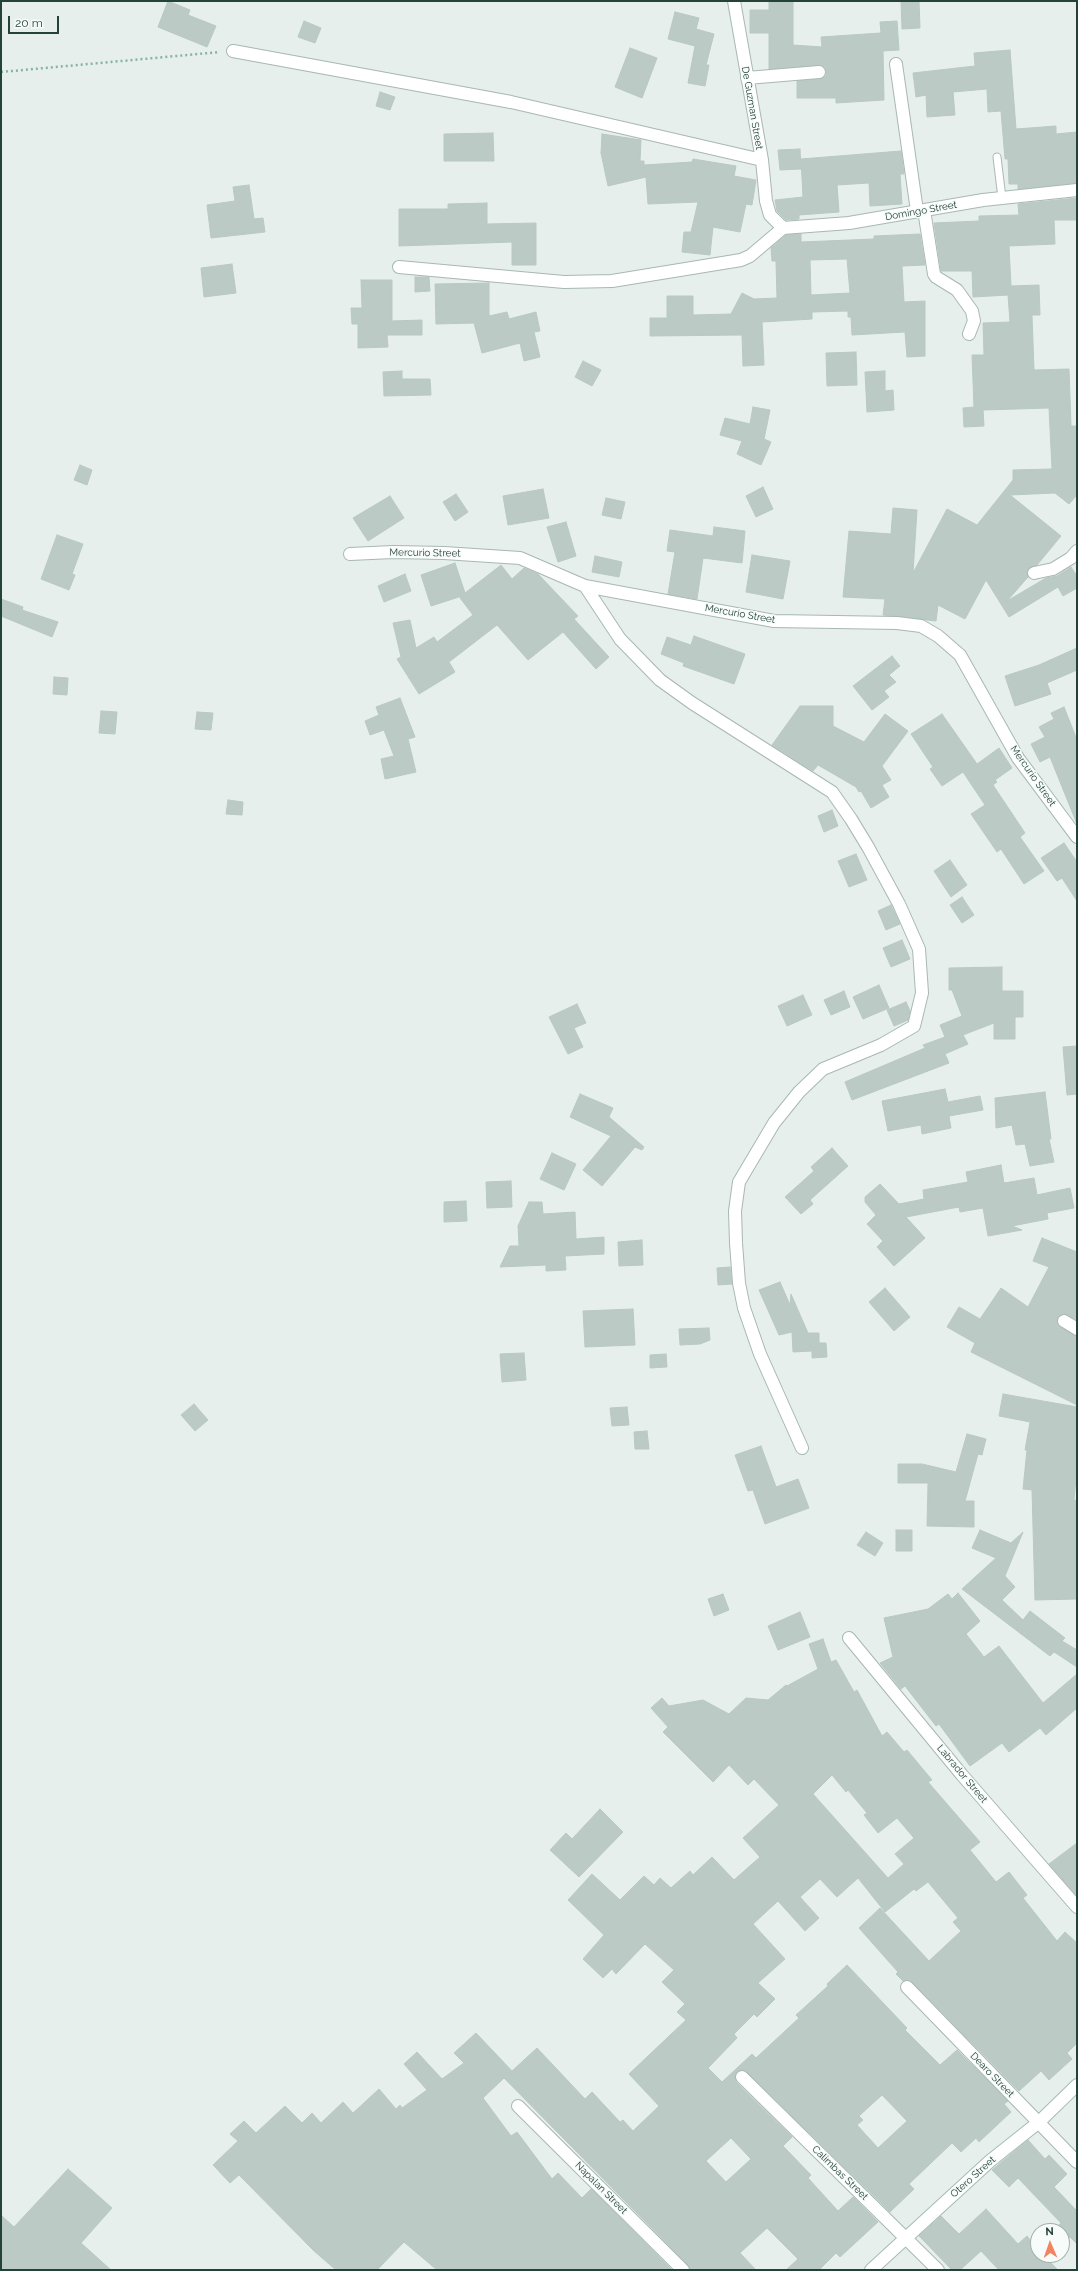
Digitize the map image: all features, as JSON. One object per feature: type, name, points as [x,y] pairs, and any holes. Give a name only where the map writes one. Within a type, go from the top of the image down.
[{"type":"street","name":"De Guzman Street","points":[[734,1],[762,160],[766,201],[770,215],[783,228]]},
{"type":"street","points":[[233,51],[511,102],[762,160]]},
{"type":"street","points":[[896,64],[920,211],[934,274],[936,277],[957,290],[972,311],[974,322],[969,334]]},
{"type":"street","points":[[747,78],[819,72]]},
{"type":"street","name":"Domingo Street","points":[[783,228],[849,223],[1002,198],[1077,190]]},
{"type":"street","points":[[399,267],[564,282],[612,281],[741,260],[750,256],[783,228]]},
{"type":"street","points":[[1034,573],[1053,569],[1071,558],[1077,551]]},
{"type":"street","name":"Mercurio Street","points":[[350,554],[393,552],[520,558],[585,586],[774,621],[897,623],[921,626],[938,636],[960,655],[1018,758],[1077,837]]},
{"type":"street","points":[[585,586],[620,639],[660,680],[692,703],[832,792],[868,847],[899,904],[919,949],[922,993],[914,1026],[881,1045],[823,1069],[799,1092],[774,1122],[740,1182],[735,1211],[736,1244],[739,1283],[744,1308],[760,1354],[802,1448]]},
{"type":"street","points":[[1064,1321],[1077,1329]]},
{"type":"street","name":"Labrador Street","points":[[849,1638],[962,1775],[1077,1907]]},
{"type":"street","name":"Dearo Street","points":[[907,1987],[1077,2162]]},
{"type":"street","name":"Calimbas Street","points":[[742,2077],[938,2270]]},
{"type":"street","name":"Otero Street","points":[[871,2270],[990,2161],[1039,2122],[1077,2086]]},
{"type":"street","name":"Napalan Street","points":[[518,2106],[683,2270]]},
{"type":"lane","points":[[997,157],[1002,198]]},
{"type":"path","points":[[1,72],[233,51]]},
{"type":"building","points":[[168,1],[190,10],[188,15],[216,26],[207,47],[158,27]]},
{"type":"building","points":[[769,1],[793,1],[793,45],[822,47],[821,37],[881,33],[880,22],[897,21],[899,50],[883,51],[884,100],[836,103],[836,98],[797,98],[797,81],[820,79],[826,76],[825,67],[819,65],[769,69],[769,33],[750,33],[750,10],[769,10]]},
{"type":"building","points":[[901,1],[919,1],[920,28],[902,29]]},
{"type":"building","points":[[675,12],[699,18],[696,29],[714,34],[706,65],[709,65],[705,86],[688,83],[695,46],[668,39]]},
{"type":"building","points":[[304,21],[321,28],[315,43],[298,37]]},
{"type":"building","points":[[630,48],[657,58],[642,98],[615,87]]},
{"type":"building","points":[[1010,50],[1016,129],[1056,126],[1056,134],[1077,132],[1077,183],[1018,189],[1018,184],[1009,184],[1008,159],[1005,159],[1001,111],[988,112],[987,89],[953,92],[955,115],[927,117],[926,95],[916,97],[913,73],[975,66],[974,53]]},
{"type":"building","points":[[380,92],[395,97],[390,110],[376,106]]},
{"type":"building","points":[[493,133],[494,161],[444,161],[444,134]]},
{"type":"building","points":[[602,134],[641,140],[640,161],[644,161],[644,165],[692,162],[693,159],[736,166],[734,176],[756,180],[752,205],[746,204],[740,232],[713,227],[710,255],[682,252],[684,232],[691,232],[698,202],[648,204],[646,177],[608,186],[601,153]]},
{"type":"building","points":[[800,149],[801,169],[780,170],[778,150]]},
{"type":"building","points":[[901,151],[904,174],[900,174],[902,204],[870,206],[869,183],[837,185],[839,212],[799,215],[799,219],[786,220],[777,211],[775,200],[803,197],[801,159]]},
{"type":"building","points":[[249,185],[254,219],[263,218],[265,232],[211,238],[207,205],[235,201],[233,187]]},
{"type":"building","points":[[1077,198],[1077,220],[1054,220],[1055,244],[1009,246],[1011,286],[1039,285],[1040,315],[1032,315],[1034,370],[1069,369],[1071,426],[1077,426],[1077,495],[1069,504],[1055,493],[1010,495],[1061,536],[1037,565],[1029,568],[1028,577],[1007,601],[1046,578],[1057,576],[1071,567],[1077,576],[1077,588],[1063,596],[1058,587],[1009,617],[986,580],[965,619],[938,605],[936,621],[883,615],[885,599],[843,597],[849,531],[891,534],[893,508],[917,510],[913,573],[947,509],[977,525],[1013,480],[1013,470],[1052,469],[1049,408],[983,410],[984,426],[964,427],[963,408],[974,407],[972,355],[984,355],[983,323],[1010,322],[1008,295],[973,297],[972,271],[941,271],[934,223],[979,221],[979,216],[1019,215],[1018,204]]},
{"type":"building","points":[[487,203],[487,224],[536,223],[536,265],[512,265],[512,242],[399,246],[399,209],[448,209],[448,204]]},
{"type":"building","points":[[801,234],[801,242],[874,239],[874,236],[920,234],[925,265],[902,266],[904,302],[925,301],[925,356],[907,357],[905,332],[852,335],[851,317],[848,317],[848,311],[812,312],[812,319],[762,322],[764,365],[743,366],[742,335],[650,336],[650,318],[667,318],[667,296],[693,296],[693,315],[731,314],[742,293],[754,299],[777,298],[776,261],[772,261],[771,248],[786,235]],"holes":[[[847,259],[850,293],[811,295],[810,260]]]},
{"type":"building","points":[[232,264],[236,293],[204,297],[201,268]]},
{"type":"building","points":[[415,277],[429,277],[430,291],[415,292]]},
{"type":"building","points":[[361,280],[392,280],[392,321],[422,320],[422,335],[387,335],[388,347],[358,348],[358,324],[352,324],[351,308],[362,308]]},
{"type":"building","points":[[489,283],[489,316],[507,312],[509,319],[536,312],[540,331],[534,332],[540,357],[524,361],[520,343],[482,353],[474,323],[436,324],[435,284]]},
{"type":"building","points":[[856,352],[857,385],[827,386],[826,353]]},
{"type":"building","points":[[583,361],[601,370],[592,386],[575,377]]},
{"type":"building","points":[[402,371],[402,379],[430,379],[431,395],[384,396],[383,372]]},
{"type":"building","points":[[885,371],[885,391],[893,390],[894,410],[867,412],[865,372]]},
{"type":"building","points":[[753,407],[770,410],[764,439],[771,442],[761,465],[737,454],[742,441],[720,435],[725,418],[750,424]]},
{"type":"building","points":[[80,465],[92,470],[87,485],[74,480]]},
{"type":"building","points":[[763,487],[773,509],[756,517],[746,496]]},
{"type":"building","points":[[543,489],[549,518],[508,525],[503,496]]},
{"type":"building","points":[[456,494],[468,512],[455,521],[443,502]]},
{"type":"building","points":[[390,496],[404,518],[368,541],[353,518]]},
{"type":"building","points":[[606,498],[625,502],[621,519],[602,515]]},
{"type":"building","points":[[566,522],[576,556],[558,562],[547,527]]},
{"type":"building","points":[[714,527],[745,531],[742,563],[703,558],[697,599],[668,594],[675,552],[667,551],[670,530],[713,536]]},
{"type":"building","points":[[57,535],[83,544],[72,574],[75,575],[69,590],[41,579]]},
{"type":"building","points":[[752,555],[790,561],[783,599],[746,592]]},
{"type":"building","points":[[595,556],[622,562],[619,577],[592,572]]},
{"type":"building","points":[[455,563],[465,593],[501,565],[512,579],[524,568],[538,574],[578,616],[574,619],[609,657],[596,669],[563,632],[528,660],[497,625],[449,662],[455,672],[419,694],[397,659],[401,657],[393,623],[410,620],[416,648],[434,637],[437,642],[473,615],[460,598],[462,596],[431,606],[421,575]]},
{"type":"building","points":[[405,574],[411,591],[384,602],[378,586]]},
{"type":"building","points":[[1,599],[23,607],[22,610],[58,622],[52,637],[1,616]]},
{"type":"building","points":[[694,636],[745,654],[734,684],[683,666],[684,663],[661,654],[667,637],[691,645]]},
{"type":"building","points":[[1077,648],[1077,670],[1047,683],[1051,694],[1015,706],[1005,676],[1039,665]]},
{"type":"building","points":[[892,656],[900,666],[889,675],[896,682],[884,691],[889,697],[872,710],[853,686]]},
{"type":"building","points":[[54,677],[68,678],[67,695],[53,694]]},
{"type":"building","points":[[400,698],[415,737],[408,739],[416,772],[385,779],[381,759],[394,756],[384,730],[370,735],[365,721],[379,715],[376,707]]},
{"type":"building","points":[[800,706],[833,706],[833,726],[864,742],[885,714],[908,731],[882,766],[891,780],[882,785],[889,797],[871,808],[861,791],[859,792],[856,787],[818,765],[813,771],[772,745]]},
{"type":"building","points":[[1064,707],[1077,740],[1077,824],[1050,757],[1040,762],[1031,744],[1045,737],[1039,727],[1054,719],[1051,713]]},
{"type":"building","points":[[101,711],[117,712],[115,734],[99,733]]},
{"type":"building","points":[[197,712],[213,713],[211,730],[195,729]]},
{"type":"building","points":[[942,714],[977,764],[999,748],[1012,768],[995,780],[997,782],[993,785],[1025,833],[1020,837],[1044,871],[1024,884],[1001,849],[997,852],[971,814],[985,805],[963,772],[942,786],[930,769],[933,767],[911,734]]},
{"type":"building","points":[[228,800],[243,802],[242,815],[226,814]]},
{"type":"building","points":[[832,810],[838,826],[824,832],[818,816]]},
{"type":"building","points":[[1064,843],[1077,862],[1077,901],[1062,878],[1057,881],[1041,858]]},
{"type":"building","points":[[856,854],[867,880],[849,887],[838,861]]},
{"type":"building","points":[[950,860],[967,885],[951,897],[934,871]]},
{"type":"building","points":[[962,897],[974,915],[962,923],[950,905]]},
{"type":"building","points":[[891,905],[900,924],[886,930],[878,911]]},
{"type":"building","points":[[902,940],[910,959],[891,967],[883,948]]},
{"type":"building","points":[[1002,967],[1002,991],[1023,991],[1023,1017],[1015,1017],[1015,1039],[994,1039],[994,1023],[963,1035],[968,1044],[945,1054],[949,1063],[852,1100],[845,1082],[925,1048],[923,1045],[945,1037],[940,1025],[962,1016],[952,990],[949,990],[949,968]]},
{"type":"building","points":[[879,985],[889,1008],[863,1019],[853,997]]},
{"type":"building","points":[[844,991],[850,1007],[831,1015],[824,1000]]},
{"type":"building","points":[[803,995],[812,1015],[787,1026],[778,1006]]},
{"type":"building","points":[[906,1002],[910,1011],[908,1020],[894,1026],[887,1010]]},
{"type":"building","points":[[577,1004],[586,1023],[574,1028],[583,1047],[568,1054],[549,1017]]},
{"type":"building","points":[[1077,1046],[1077,1094],[1067,1095],[1063,1047]]},
{"type":"building","points":[[945,1089],[948,1102],[980,1096],[983,1110],[949,1116],[951,1128],[922,1134],[921,1125],[888,1131],[882,1101]]},
{"type":"building","points":[[1045,1092],[1051,1139],[1049,1139],[1054,1162],[1030,1166],[1025,1144],[1016,1145],[1012,1125],[996,1128],[995,1098]]},
{"type":"building","points":[[580,1094],[613,1108],[609,1117],[644,1147],[642,1150],[635,1147],[602,1186],[583,1170],[611,1136],[570,1117]]},
{"type":"building","points":[[832,1148],[848,1166],[810,1200],[813,1204],[801,1214],[785,1197],[814,1171],[811,1167]]},
{"type":"building","points":[[552,1153],[576,1164],[564,1190],[540,1179]]},
{"type":"building","points":[[1001,1165],[1004,1183],[1034,1178],[1037,1195],[1070,1188],[1074,1208],[1047,1213],[1048,1219],[1012,1226],[1022,1230],[988,1236],[983,1208],[960,1212],[959,1207],[906,1217],[925,1238],[894,1266],[877,1247],[883,1241],[867,1224],[876,1215],[865,1202],[865,1197],[880,1184],[899,1204],[924,1199],[923,1190],[968,1182],[966,1172]]},
{"type":"building","points":[[511,1181],[512,1207],[487,1208],[486,1182]]},
{"type":"building","points":[[466,1201],[467,1221],[444,1222],[444,1202]]},
{"type":"building","points":[[529,1202],[542,1202],[543,1214],[575,1212],[576,1239],[604,1237],[604,1254],[565,1256],[566,1270],[546,1271],[546,1265],[500,1267],[510,1246],[519,1246],[518,1226]]},
{"type":"building","points":[[1042,1238],[1077,1252],[1077,1320],[1064,1314],[1058,1317],[1057,1321],[1060,1327],[1077,1336],[1077,1405],[971,1352],[975,1343],[947,1327],[959,1307],[980,1319],[1001,1288],[1028,1307],[1049,1267],[1033,1261]]},
{"type":"building","points":[[642,1240],[643,1265],[619,1266],[618,1242]]},
{"type":"building","points":[[730,1267],[732,1284],[718,1285],[717,1268]]},
{"type":"building","points":[[780,1282],[790,1305],[791,1294],[808,1333],[819,1333],[819,1343],[826,1343],[827,1357],[812,1358],[812,1351],[793,1352],[792,1332],[779,1335],[759,1290]]},
{"type":"building","points":[[885,1288],[910,1317],[894,1331],[869,1302]]},
{"type":"building","points":[[633,1309],[635,1345],[585,1347],[583,1311]]},
{"type":"building","points":[[709,1328],[710,1340],[700,1344],[680,1345],[679,1329]]},
{"type":"building","points":[[524,1353],[526,1380],[502,1382],[500,1354]]},
{"type":"building","points":[[666,1354],[667,1367],[650,1368],[650,1355]]},
{"type":"building","points":[[1003,1394],[1077,1407],[1077,1467],[1074,1500],[1077,1501],[1077,1599],[1035,1600],[1032,1490],[1023,1489],[1027,1450],[1025,1450],[1030,1422],[999,1416]]},
{"type":"building","points":[[194,1404],[208,1420],[195,1431],[181,1415]]},
{"type":"building","points":[[627,1407],[629,1425],[612,1426],[610,1408]]},
{"type":"building","points":[[647,1431],[649,1449],[635,1449],[634,1432]]},
{"type":"building","points":[[967,1434],[986,1439],[982,1455],[978,1454],[965,1501],[974,1501],[974,1527],[927,1526],[928,1483],[898,1483],[898,1464],[922,1464],[956,1472]]},
{"type":"building","points":[[761,1446],[776,1487],[798,1479],[809,1508],[765,1524],[753,1490],[748,1491],[735,1455]]},
{"type":"building","points":[[896,1530],[912,1530],[912,1551],[896,1551]]},
{"type":"building","points":[[980,1530],[1011,1543],[1023,1532],[1005,1576],[1015,1587],[1002,1600],[1023,1620],[1030,1611],[1065,1638],[1062,1641],[1077,1650],[1077,1667],[1054,1652],[1050,1656],[962,1589],[996,1558],[972,1548]]},
{"type":"building","points":[[866,1532],[883,1543],[875,1556],[857,1545]]},
{"type":"building","points":[[958,1593],[980,1621],[966,1634],[984,1657],[999,1646],[1043,1703],[1077,1674],[1077,1708],[1046,1735],[1040,1728],[1009,1752],[1002,1743],[970,1766],[939,1724],[936,1726],[905,1686],[901,1689],[880,1663],[893,1657],[884,1618],[928,1609],[948,1594],[952,1599]]},
{"type":"building","points":[[723,1594],[729,1610],[714,1616],[708,1599]]},
{"type":"building","points":[[800,1612],[810,1637],[778,1650],[768,1626]]},
{"type":"building","points":[[823,1639],[831,1662],[836,1660],[854,1692],[857,1690],[882,1736],[887,1732],[904,1752],[907,1750],[932,1780],[928,1782],[980,1842],[970,1850],[996,1882],[1009,1872],[1027,1895],[1023,1898],[1057,1941],[1065,1932],[1077,1943],[1077,2043],[1067,2053],[1072,2059],[1049,2080],[1041,2071],[1019,2091],[912,1982],[909,1980],[903,1981],[896,1974],[898,1972],[859,1928],[880,1908],[929,1961],[961,1931],[953,1922],[958,1918],[928,1882],[916,1891],[914,1889],[885,1912],[858,1878],[837,1897],[820,1879],[800,1897],[819,1918],[805,1931],[778,1901],[753,1924],[785,1959],[758,1983],[775,1999],[757,2017],[754,2014],[734,2034],[737,2038],[708,2068],[722,2082],[752,2054],[756,2058],[799,2018],[796,2015],[828,1986],[827,1984],[847,1965],[907,2028],[905,2030],[940,2065],[957,2050],[1008,2101],[1004,2104],[1011,2112],[979,2142],[976,2138],[961,2152],[952,2143],[909,2184],[914,2189],[890,2212],[747,2072],[744,2070],[737,2072],[735,2076],[736,2082],[792,2137],[783,2146],[811,2175],[808,2178],[838,2211],[853,2197],[878,2222],[840,2257],[836,2253],[819,2270],[786,2270],[798,2259],[767,2228],[740,2253],[756,2270],[690,2270],[688,2265],[504,2078],[483,2098],[511,2136],[517,2132],[552,2179],[558,2173],[582,2198],[591,2189],[672,2270],[437,2270],[404,2242],[377,2270],[336,2270],[314,2251],[239,2175],[230,2183],[213,2165],[238,2141],[230,2134],[244,2121],[256,2133],[285,2106],[302,2123],[312,2113],[321,2123],[343,2102],[353,2113],[379,2089],[396,2109],[400,2105],[402,2108],[427,2090],[404,2064],[417,2052],[442,2079],[464,2063],[454,2053],[476,2033],[512,2071],[537,2048],[585,2099],[592,2092],[620,2122],[623,2120],[633,2131],[659,2106],[629,2074],[686,2020],[677,2012],[685,2004],[662,1982],[674,1970],[645,1944],[616,1974],[612,1969],[603,1978],[583,1959],[604,1935],[568,1900],[592,1874],[620,1900],[644,1876],[654,1885],[660,1878],[671,1888],[690,1871],[693,1875],[712,1857],[734,1880],[760,1857],[743,1838],[779,1805],[754,1779],[748,1785],[729,1765],[713,1782],[663,1732],[668,1727],[651,1708],[662,1698],[669,1706],[703,1700],[729,1714],[746,1698],[768,1700],[786,1685],[787,1686],[818,1669],[809,1644]],"holes":[[[832,1775],[846,1792],[848,1790],[867,1813],[864,1815],[878,1833],[897,1818],[914,1838],[895,1854],[904,1864],[888,1878],[813,1794]],[[882,2095],[907,2121],[878,2148],[857,2125],[863,2120],[859,2116]],[[731,2138],[751,2159],[726,2182],[706,2161]]]},
{"type":"building","points":[[600,1809],[623,1832],[579,1877],[550,1850],[566,1833],[572,1839]]},
{"type":"building","points":[[1077,1843],[1077,1896],[1049,1864]]},
{"type":"building","points":[[1028,2140],[1045,2159],[1049,2155],[1067,2174],[1054,2187],[1077,2211],[1077,2244],[1070,2237],[1070,2223],[1061,2223],[1018,2178],[1009,2187],[992,2170]]},
{"type":"building","points":[[68,2169],[112,2208],[81,2243],[111,2270],[1,2270],[1,2215],[14,2227]]},
{"type":"building","points":[[986,2209],[1018,2244],[1027,2236],[1030,2240],[1030,2263],[1051,2263],[1058,2270],[999,2270],[981,2251],[960,2270],[952,2270],[919,2236],[941,2216],[959,2234]]}]
